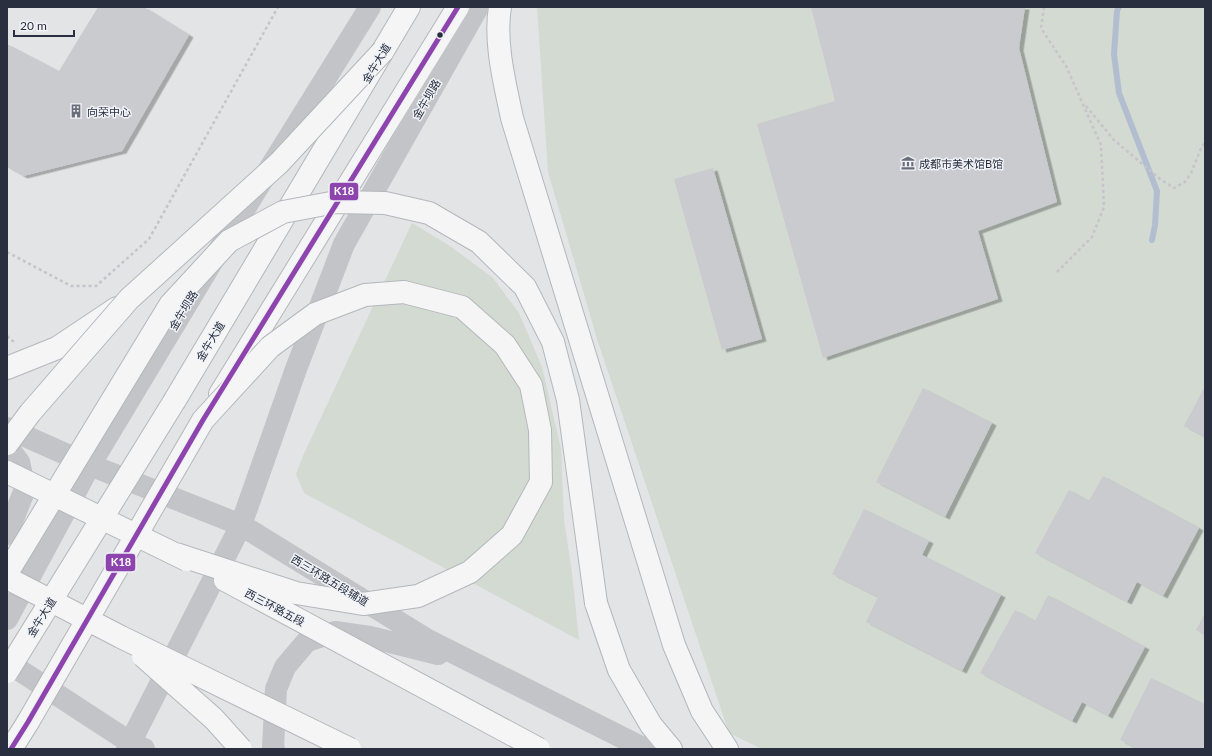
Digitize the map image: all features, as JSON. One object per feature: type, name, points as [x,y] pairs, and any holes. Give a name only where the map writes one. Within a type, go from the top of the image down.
[{"type":"highway","name":"金牛大道","points":[[7,672],[174,400],[409,7]]},
{"type":"highway","points":[[11,749],[203,420],[458,7]]},
{"type":"highway","points":[[500,7],[498,20],[502,67],[512,118],[674,645],[702,711],[727,749]]},
{"type":"highway","points":[[7,445],[30,413],[129,299],[279,163],[383,51]]},
{"type":"highway","points":[[7,573],[170,305],[230,242],[283,212],[336,202],[385,203],[429,213],[479,242],[524,287],[553,342],[568,400],[596,603],[619,670],[651,725],[671,749]]},
{"type":"highway","points":[[176,554],[296,593],[363,604],[418,596],[470,572],[512,535],[541,482],[540,430],[531,385],[505,344],[462,307],[404,292],[365,294],[315,314],[270,347],[203,420]]},
{"type":"highway","points":[[7,368],[57,348],[129,299]]},
{"type":"highway","name":"西三环路五段","points":[[7,472],[176,554],[539,749]]},
{"type":"highway","points":[[7,578],[121,637],[350,749]]},
{"type":"highway","points":[[121,637],[214,719],[241,749]]},
{"type":"highway","points":[[20,749],[28,722]]},
{"type":"main road","name":"金牛坝路","points":[[7,619],[90,465],[223,243],[370,7]]},
{"type":"main road","name":"金牛坝路","points":[[134,747],[241,525],[296,369],[344,244],[478,7]]},
{"type":"main road","name":"西三环路五段辅道","points":[[7,428],[90,465],[241,525],[428,640],[645,749]]},
{"type":"main road","points":[[7,445],[19,462],[24,489],[7,534]]},
{"type":"main road","points":[[274,749],[276,689],[285,667],[308,641],[334,632],[370,637],[472,662]]},
{"type":"main road","points":[[7,662],[134,747]]},
{"type":"path","points":[[7,252],[70,286],[96,286],[150,239],[278,7]]},
{"type":"path","points":[[1044,7],[1041,28],[1066,66],[1101,145],[1104,207],[1092,237],[1057,272]]},
{"type":"path","points":[[1083,103],[1114,140],[1160,179],[1174,188],[1185,182],[1191,173],[1202,146],[1205,143]]},
{"type":"path","points":[[7,336],[18,345]]},
{"type":"shaded area","points":[[537,7],[1205,7],[1205,749],[762,749],[729,733],[598,342],[548,172]]},
{"type":"shaded area","points":[[412,223],[450,246],[493,278],[519,313],[542,367],[561,449],[564,520],[572,573],[579,640],[304,493],[296,474]]},
{"type":"building","name":"向荣中心","points":[[98,7],[144,7],[189,35],[122,151],[23,176],[7,167],[7,44],[59,71]]},
{"type":"building","name":"成都市美术馆B馆","points":[[811,7],[1025,7],[1019,48],[1057,202],[978,231],[998,299],[823,358],[757,124],[835,101]]},
{"type":"building","points":[[713,168],[762,339],[722,350],[674,179]]},
{"type":"building","points":[[1205,386],[1205,437],[1184,426]]},
{"type":"building","points":[[923,388],[992,423],[945,517],[876,482]]},
{"type":"building","points":[[1103,476],[1199,528],[1163,596],[1137,582],[1127,602],[1035,553],[1069,490],[1089,501]]},
{"type":"building","points":[[864,509],[929,541],[922,555],[1001,595],[962,671],[866,622],[878,597],[832,574]]},
{"type":"building","points":[[1048,595],[1145,647],[1108,716],[1082,702],[1072,721],[980,673],[1015,610],[1035,621]]},
{"type":"building","points":[[1205,613],[1205,635],[1196,630]]},
{"type":"building","points":[[1151,678],[1204,704],[1205,702],[1205,749],[1138,749],[1120,740]]},
{"type":"waterway","points":[[1119,7],[1117,11],[1114,54],[1119,93],[1157,191],[1155,225],[1152,240]]},
{"type":"transit line","name":"K18","points":[[11,749],[203,420],[458,7]]},
{"type":"place","name":"向荣中心","points":[[76,111]]},
{"type":"place","name":"成都市美术馆B馆","points":[[908,163]]}]
